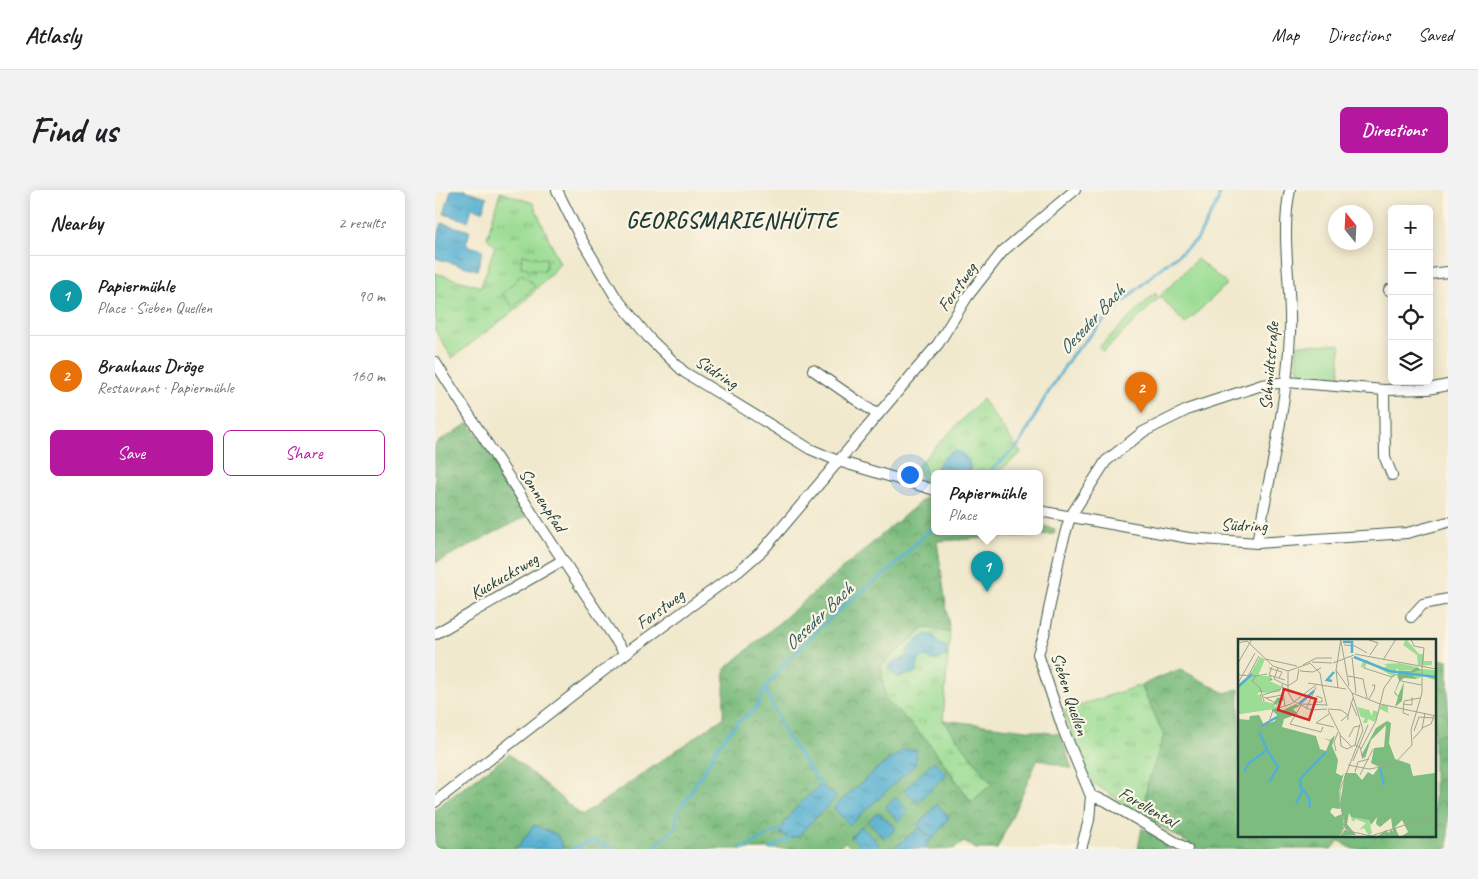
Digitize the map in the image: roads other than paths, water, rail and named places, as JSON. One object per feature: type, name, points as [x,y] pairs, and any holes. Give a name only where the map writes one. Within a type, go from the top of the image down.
[{"type":"street","name":"Südring","points":[[557,190],[580,238],[615,296],[648,337],[685,372],[810,449],[838,461],[931,489]]},
{"type":"street","name":"Forstweg","points":[[435,802],[625,654],[739,571],[763,550],[938,344],[967,297],[1003,251],[1075,190]]},
{"type":"street","name":"Schmidtstraße","points":[[1257,543],[1287,382],[1290,332],[1286,211],[1290,190]]},
{"type":"street","points":[[1433,274],[1448,272]]},
{"type":"street","name":"Sonnenpfad","points":[[435,362],[625,654]]},
{"type":"street","points":[[813,370],[878,415]]},
{"type":"street","name":"Sieben Quellen","points":[[1081,849],[1089,820],[1091,796],[1063,729],[1038,654],[1044,635],[1061,548],[1070,517],[1106,461],[1143,432],[1189,408],[1262,385],[1287,382],[1384,390],[1448,386]]},
{"type":"street","points":[[1384,390],[1385,458],[1392,475]]},
{"type":"street","name":"Südring","points":[[1043,512],[1189,538],[1257,543],[1407,533],[1448,522]]},
{"type":"street","name":"Kuckucksweg","points":[[435,634],[563,560]]},
{"type":"street","points":[[1411,617],[1423,604],[1448,599]]},
{"type":"street","name":"Forellental","points":[[1091,796],[1106,801],[1187,849]]},
{"type":"water","points":[[451,190],[464,190],[487,197],[483,211],[472,208],[468,221],[444,214]]},
{"type":"water","points":[[442,223],[470,231],[466,245],[483,250],[477,270],[435,258],[435,245]]},
{"type":"water","points":[[955,450],[962,453],[967,458],[970,470],[935,470],[947,455]]},
{"type":"water","points":[[928,634],[934,636],[938,643],[945,646],[947,656],[935,660],[925,657],[919,659],[916,673],[897,677],[888,668],[894,661],[906,657],[910,646]]},
{"type":"water","points":[[903,750],[917,750],[915,765],[850,825],[833,808],[878,768]]},
{"type":"water","points":[[934,761],[947,774],[917,803],[904,790]]},
{"type":"water","points":[[821,785],[837,797],[799,836],[790,838],[780,834],[787,819],[802,801]]},
{"type":"water","points":[[896,797],[908,811],[898,821],[886,807]]},
{"type":"water","points":[[937,804],[949,817],[933,839],[918,825]]},
{"type":"water","points":[[878,812],[896,829],[885,839],[868,821]]},
{"type":"water","points":[[534,825],[557,835],[564,849],[516,849]]},
{"type":"water","points":[[861,826],[879,844],[874,849],[863,849],[851,837]]},
{"type":"water","points":[[919,828],[931,840],[923,849],[893,849]]},
{"type":"waterway","name":"Oeseder Bach","points":[[991,470],[1020,444],[1043,401],[1072,355],[1109,315],[1156,272],[1197,240],[1218,201],[1220,190]]},
{"type":"waterway","name":"Oeseder Bach","points":[[821,785],[785,734],[765,688],[788,660],[834,614],[892,568],[931,528]]},
{"type":"waterway","name":"Oeseder Bach","points":[[652,849],[676,827],[678,811],[720,743],[739,721],[755,710],[765,688]]},
{"type":"waterway","points":[[741,849],[782,828]]},
{"type":"waterway","points":[[770,849],[790,838]]},
{"type":"waterway","name":"Oeseder Bach","points":[[571,849],[593,841],[614,849]]},
{"type":"place","name":"Brauhaus Dröge","points":[[1141,413]]},
{"type":"place","name":"Papiermühle","points":[[987,592]]},
{"type":"district","name":"GEORGSMARIENHÜTTE","points":[[732,220]]}]
